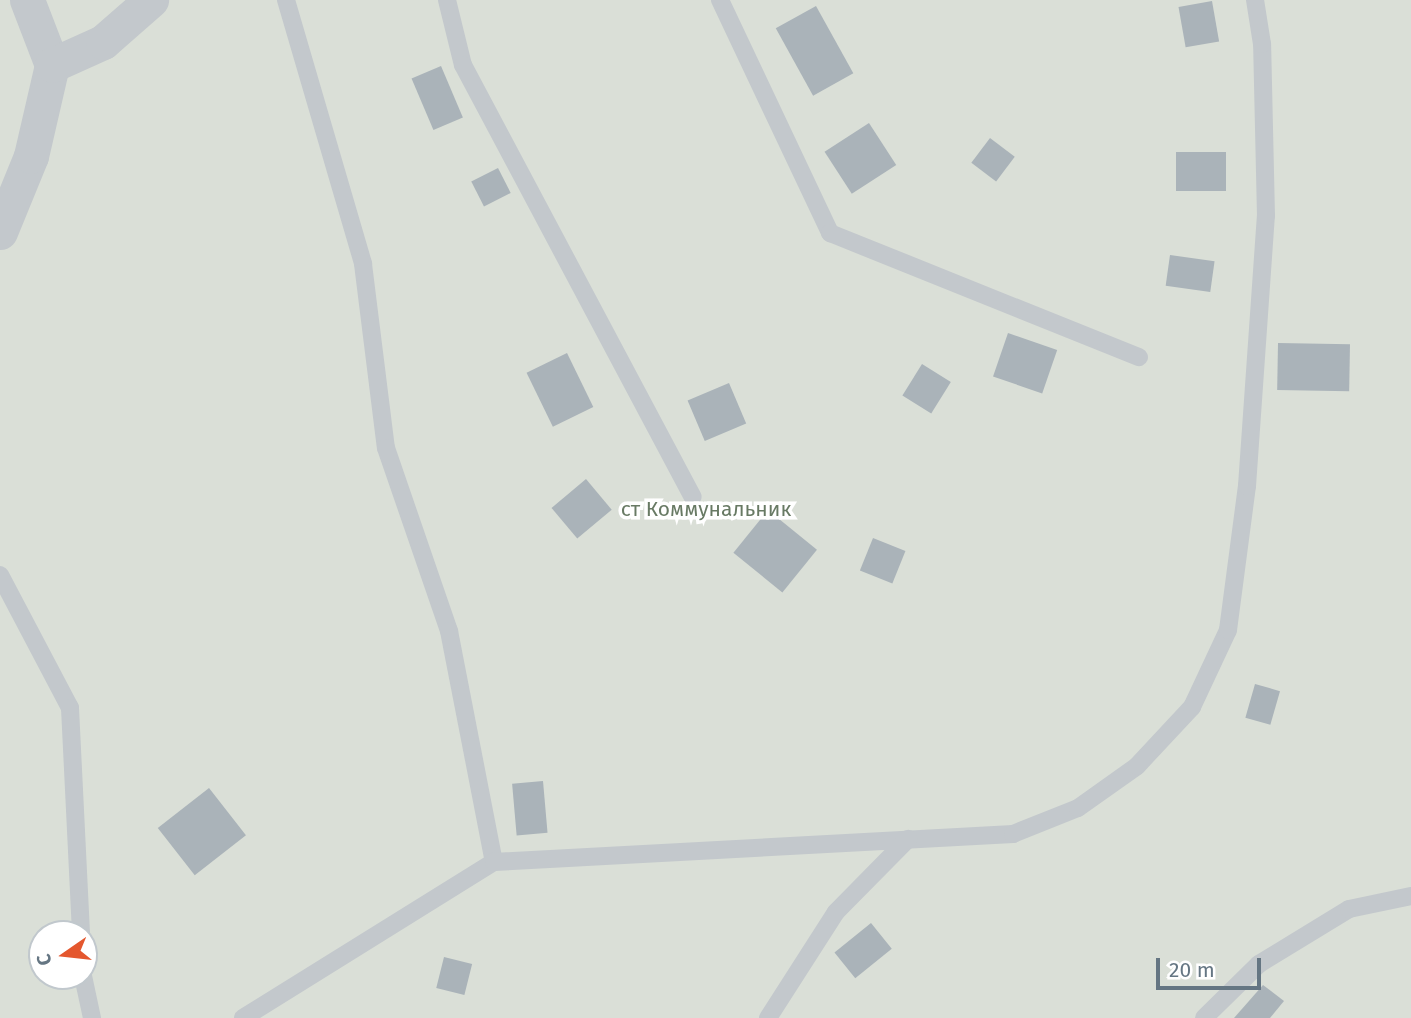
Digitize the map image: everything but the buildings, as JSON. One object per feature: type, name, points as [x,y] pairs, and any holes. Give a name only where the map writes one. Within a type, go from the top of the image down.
[{"type":"street","points":[[0,232],[31,156],[52,65],[27,0]]},
{"type":"street","points":[[52,65],[103,42],[150,0]]},
{"type":"lane","points":[[286,0],[363,264],[386,448],[449,631],[494,862]]},
{"type":"lane","points":[[447,0],[463,65],[693,497]]},
{"type":"lane","points":[[720,0],[830,233],[1139,357]]},
{"type":"lane","points":[[243,1018],[494,862],[1013,834],[1078,808],[1137,766],[1192,707],[1228,630],[1247,486],[1266,216],[1262,44],[1255,0]]},
{"type":"lane","points":[[0,575],[70,708],[80,920]]},
{"type":"lane","points":[[768,1018],[836,912],[908,839]]},
{"type":"lane","points":[[1204,1018],[1259,964],[1349,909],[1411,896]]},
{"type":"lane","points":[[86,990],[92,1018]]},
{"type":"green space","name":"ст Коммунальник","points":[[0,0],[1411,0],[1411,1018],[0,1018]]}]
